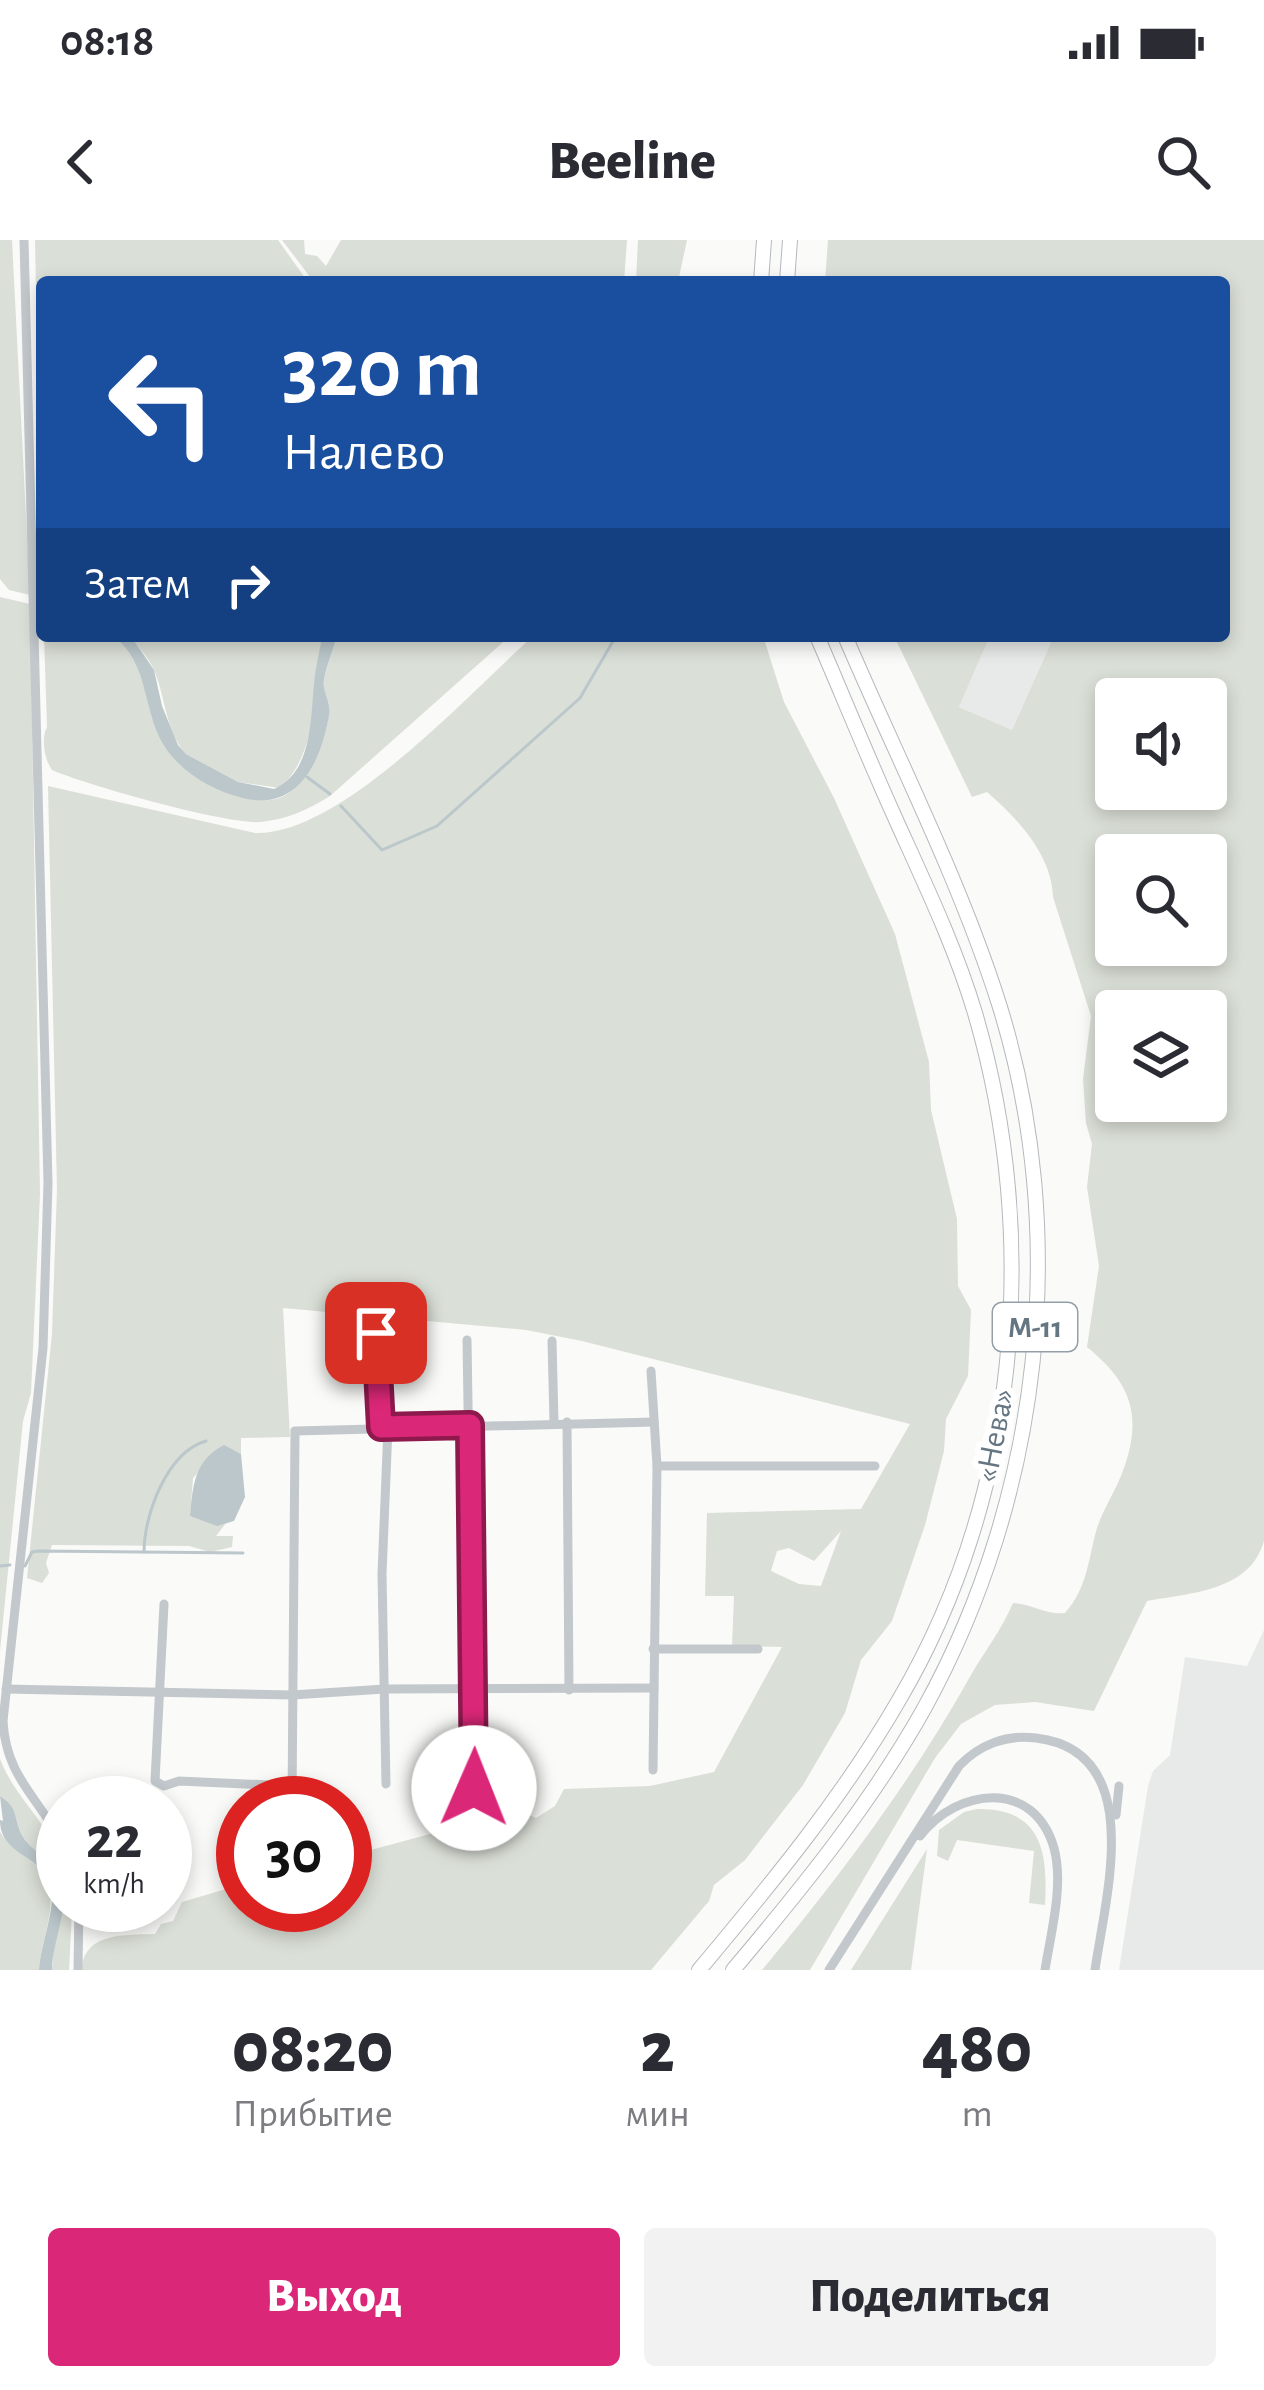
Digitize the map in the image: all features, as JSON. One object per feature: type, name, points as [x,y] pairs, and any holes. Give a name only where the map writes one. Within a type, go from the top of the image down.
[{"type":"highway","points":[[761,276],[764,240]]},
{"type":"highway","points":[[788,276],[790,240]]},
{"type":"highway","name":"«Нева»","points":[[699,1970],[854,1773],[902,1696],[937,1624],[983,1491],[1001,1404],[1013,1294],[1006,1174],[993,1088],[975,1015],[951,940],[820,642]]},
{"type":"highway","name":"«Нева»","points":[[733,1970],[876,1787],[961,1636],[1008,1499],[1034,1351],[1038,1245],[1033,1176],[1019,1086],[1000,1009],[976,934],[847,642]]},
{"type":"street","points":[[23,240],[36,619]]},
{"type":"street","points":[[36,1806],[8,1757],[3,1721],[35,1428],[46,1273],[48,1126],[37,642]]},
{"type":"street","points":[[376,1333],[384,1427],[386,1784]]},
{"type":"street","points":[[467,1340],[474,1788]]},
{"type":"street","points":[[552,1341],[554,1423]]},
{"type":"street","points":[[651,1371],[657,1466],[653,1770]]},
{"type":"street","points":[[567,1422],[568,1690]]},
{"type":"street","points":[[291,1776],[295,1431],[654,1422]]},
{"type":"street","points":[[657,1466],[875,1466]]},
{"type":"street","points":[[164,1604],[155,1781],[164,1786],[179,1781],[216,1783]]},
{"type":"street","points":[[653,1649],[758,1649]]},
{"type":"street","points":[[6,1689],[292,1695],[386,1689],[654,1688]]},
{"type":"street","points":[[833,1970],[944,1786],[966,1758],[984,1747],[1009,1738],[1054,1742],[1076,1754],[1099,1779],[1109,1801],[1113,1838]]},
{"type":"street","points":[[1095,1970],[1119,1786]]},
{"type":"street","points":[[892,1874],[927,1828],[953,1806],[994,1797],[1024,1808],[1046,1830],[1056,1860],[1057,1890],[1046,1970]]},
{"type":"street","points":[[78,1970],[79,1932]]},
{"type":"shaded area","points":[[0,240],[12,240],[30,595],[9,590],[0,579]]},
{"type":"shaded area","points":[[35,240],[278,240],[304,276],[36,276],[36,290]]},
{"type":"shaded area","points":[[282,240],[304,240],[305,254],[317,256],[326,266],[341,240],[627,240],[624,276],[309,276]]},
{"type":"shaded area","points":[[638,240],[687,240],[679,276],[636,276]]},
{"type":"shaded area","points":[[828,240],[1264,240],[1264,1541],[1257,1558],[1232,1580],[1200,1592],[1147,1601],[1094,1711],[1035,1702],[995,1705],[961,1724],[935,1758],[810,1970],[762,1970],[899,1791],[1013,1603],[1065,1613],[1073,1603],[1130,1449],[1129,1400],[1114,1373],[1087,1347],[1099,1266],[1087,1187],[1092,1144],[1083,1079],[1091,1016],[1040,852],[987,792],[972,797],[897,642],[987,642],[959,707],[1012,730],[1051,642],[1230,642],[1230,276],[825,276]]},
{"type":"shaded area","points":[[0,597],[30,604],[40,1194],[31,1393],[23,1421],[0,1651]]},
{"type":"shaded area","points":[[44,642],[119,642],[133,659],[157,729],[176,760],[219,789],[257,800],[279,798],[304,776],[322,740],[328,718],[324,681],[335,642],[503,642],[330,796],[280,819],[261,822],[219,817],[52,770],[44,743]]},
{"type":"shaded area","points":[[120,642],[135,642],[154,670],[162,706],[186,754],[238,782],[274,789],[297,769],[304,755],[321,642],[335,642],[324,680],[329,710],[325,733],[313,766],[279,798],[243,798],[200,780],[174,759],[159,736],[140,675]]},
{"type":"shaded area","points":[[135,642],[321,642],[308,738],[302,757],[280,788],[238,782],[186,754]]},
{"type":"shaded area","points":[[527,642],[765,642],[784,702],[834,798],[895,934],[929,1062],[931,1110],[957,1219],[958,1286],[971,1310],[968,1376],[946,1419],[944,1451],[925,1525],[892,1621],[861,1660],[845,1713],[803,1785],[745,1860],[714,1885],[709,1901],[651,1970],[82,1970],[90,1948],[108,1938],[192,1932],[192,1899],[216,1892],[216,1932],[372,1932],[372,1850],[430,1834],[498,1824],[521,1811],[536,1818],[555,1806],[564,1789],[650,1786],[714,1772],[782,1647],[732,1646],[734,1596],[705,1596],[707,1513],[861,1509],[910,1424],[526,1330],[283,1308],[290,1437],[241,1438],[241,1454],[224,1446],[193,1478],[190,1516],[217,1525],[226,1523],[216,1536],[233,1536],[232,1547],[210,1552],[189,1546],[52,1545],[46,1563],[49,1573],[42,1583],[27,1578],[52,1334],[57,1190],[48,786],[255,833],[289,828],[325,812],[402,757]],"holes":[[[841,1531],[821,1586],[799,1584],[771,1571],[777,1551],[789,1548],[814,1561]]]},
{"type":"shaded area","points":[[987,642],[1051,642],[1012,730],[959,707]]},
{"type":"shaded area","points":[[224,1445],[241,1454],[245,1497],[234,1521],[217,1526],[190,1516],[201,1466]]},
{"type":"shaded area","points":[[1264,1630],[1264,1970],[1119,1970],[1148,1786],[1153,1771],[1170,1755],[1185,1657],[1247,1666]]},
{"type":"shaded area","points":[[0,1759],[36,1818],[36,1852],[20,1830],[13,1809],[0,1796]]},
{"type":"shaded area","points":[[0,1796],[13,1809],[25,1840],[36,1850],[36,1865],[7,1841]]},
{"type":"shaded area","points":[[977,1809],[1015,1816],[1037,1837],[1045,1868],[1045,1905],[1029,1903],[1034,1851],[957,1840],[948,1861],[937,1856],[939,1830],[964,1812]]},
{"type":"shaded area","points":[[0,1832],[36,1865],[36,1932],[46,1932],[39,1970],[0,1970]]},
{"type":"shaded area","points":[[927,1849],[911,1970],[851,1970]]},
{"type":"shaded area","points":[[46,1932],[58,1932],[52,1970],[39,1970]]},
{"type":"shaded area","points":[[57,1932],[71,1932],[69,1970],[52,1970]]},
{"type":"waterway","points":[[341,806],[382,850],[437,826],[580,698],[613,642]]},
{"type":"waterway","points":[[307,777],[330,794]]},
{"type":"waterway","points":[[144,1552],[160,1487],[180,1458],[206,1441]]},
{"type":"waterway","points":[[25,1566],[32,1552],[38,1551],[243,1553]]},
{"type":"waterway","points":[[0,1566],[10,1565]]},
{"type":"route","points":[[376,1333],[381,1427],[470,1425],[474,1788]]}]
